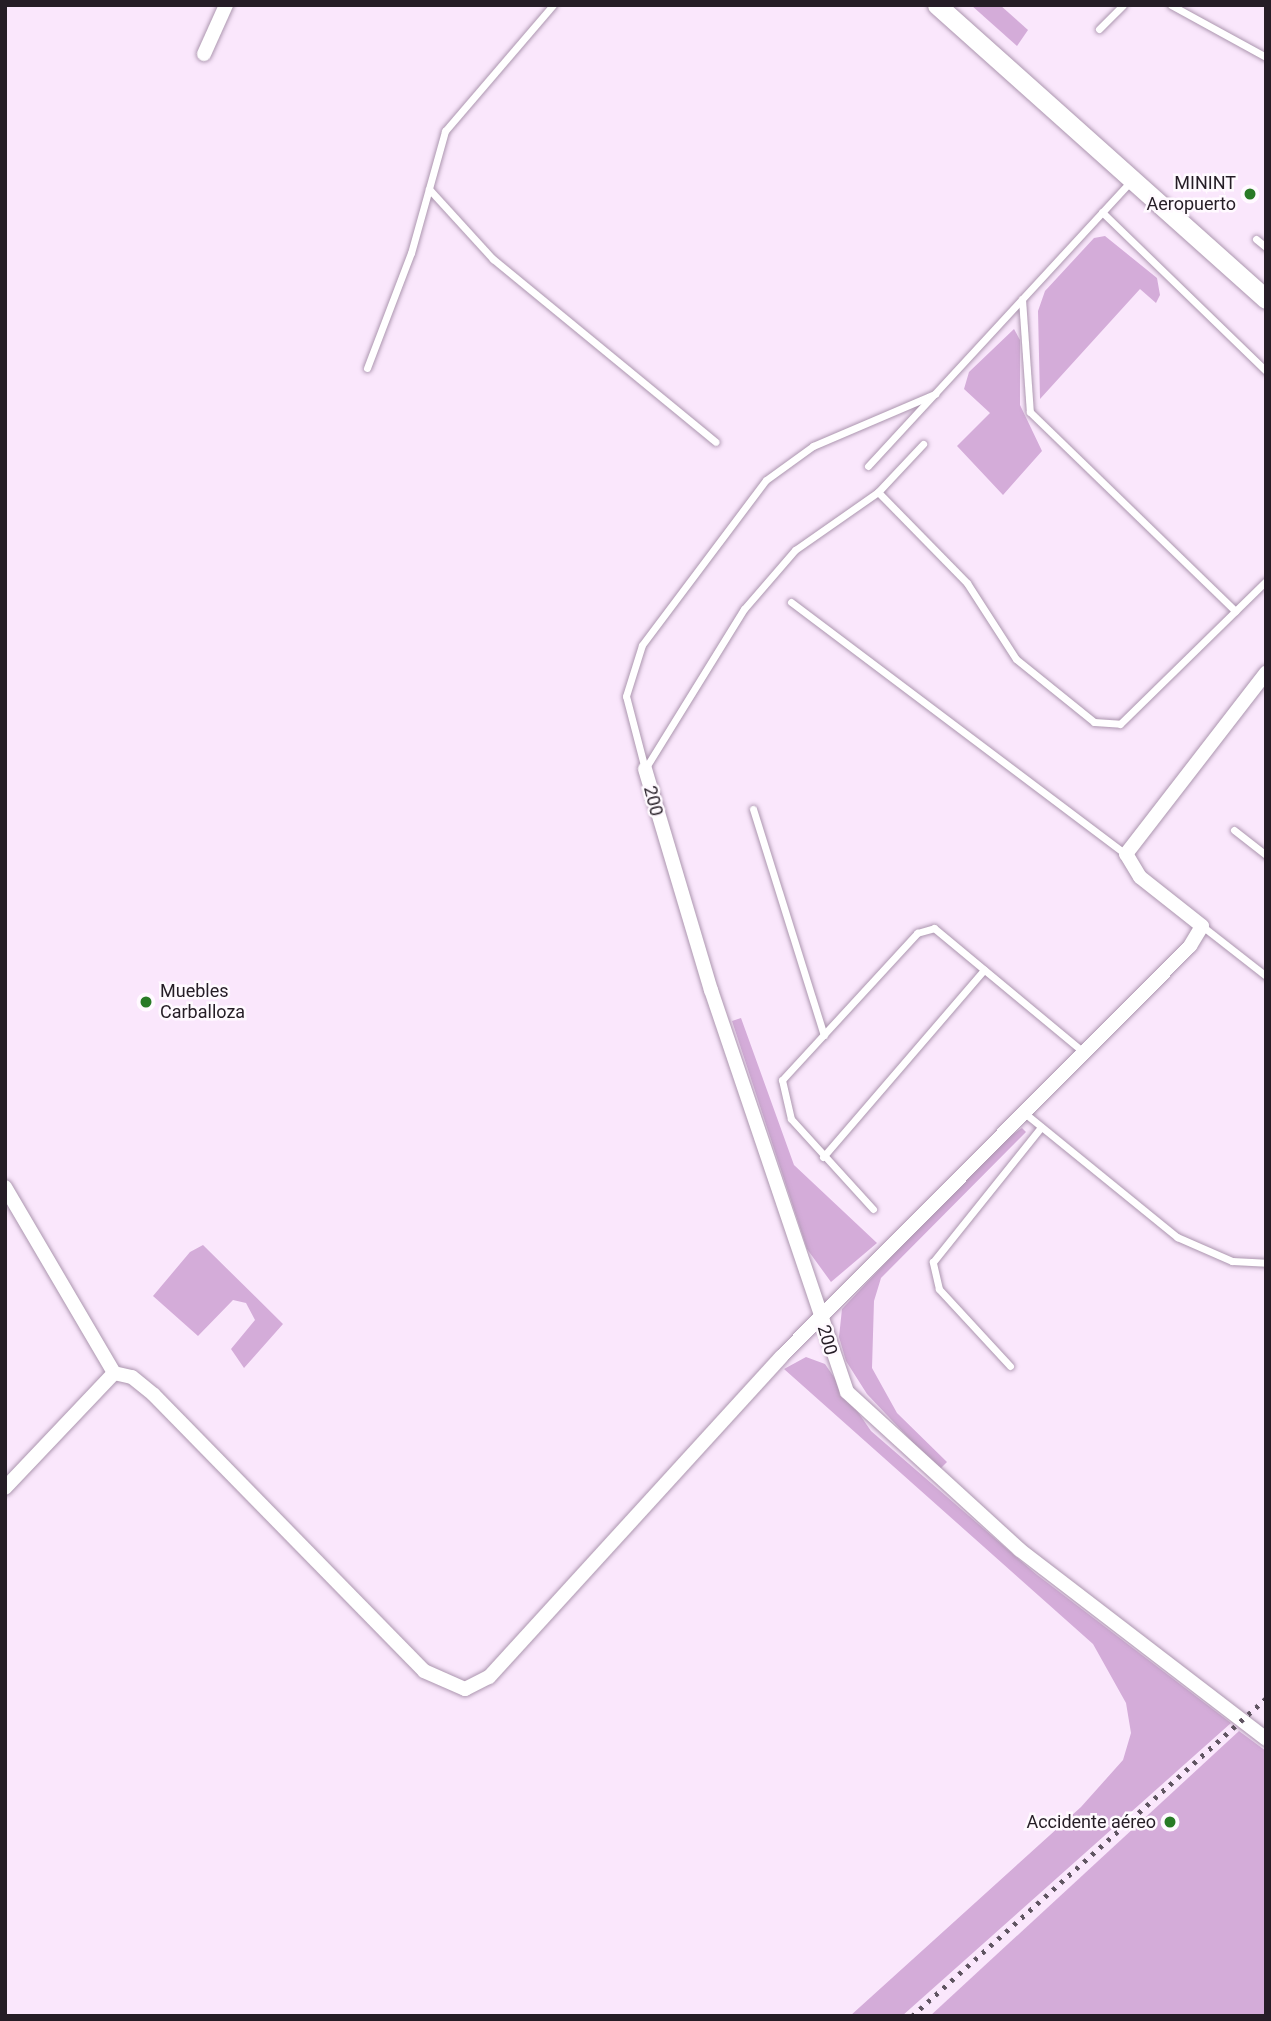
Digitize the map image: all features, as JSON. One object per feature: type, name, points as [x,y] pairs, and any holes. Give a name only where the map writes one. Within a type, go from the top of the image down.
[{"type":"street","points":[[204,54],[226,5]]},
{"type":"street","points":[[937,5],[1266,299]]},
{"type":"street","points":[[5,1187],[114,1373],[132,1377],[154,1395],[424,1671],[465,1689],[489,1677],[821,1320],[1202,926],[1140,877],[1126,854],[1266,673]]},
{"type":"street","name":"200","points":[[645,769],[821,1320],[847,1392],[898,1444],[1020,1550],[1266,1739]]},
{"type":"street","points":[[5,1488],[114,1373]]},
{"type":"lane","points":[[367,368],[456,112],[554,5]]},
{"type":"lane","points":[[1099,29],[1123,5]]},
{"type":"lane","points":[[1171,5],[1264,57]]},
{"type":"lane","points":[[868,466],[1132,180]]},
{"type":"lane","points":[[429,189],[492,259],[716,442]]},
{"type":"lane","points":[[1102,212],[1266,371]]},
{"type":"lane","points":[[1256,239],[1266,247]]},
{"type":"lane","points":[[1022,299],[1030,412],[1235,611]]},
{"type":"lane","points":[[645,769],[626,696],[642,645],[766,480],[813,446],[935,394]]},
{"type":"lane","points":[[645,769],[744,609],[795,550],[878,492],[923,444]]},
{"type":"lane","points":[[878,492],[967,583],[1016,659],[1094,722],[1120,724],[1266,581]]},
{"type":"lane","points":[[791,602],[1126,854]]},
{"type":"lane","points":[[753,809],[824,1035]]},
{"type":"lane","points":[[1234,830],[1266,855]]},
{"type":"lane","points":[[1202,926],[1266,976]]},
{"type":"lane","points":[[873,1209],[791,1119],[782,1080],[926,927],[984,970],[1082,1051]]},
{"type":"lane","points":[[823,1157],[984,970]]},
{"type":"lane","points":[[1022,1111],[1177,1237],[1231,1261],[1266,1263]]},
{"type":"lane","points":[[1010,1366],[939,1289],[933,1262],[1041,1127]]},
{"type":"shaded area","points":[[971,5],[1000,5],[1028,30],[1017,46]]},
{"type":"shaded area","points":[[1105,236],[1157,278],[1160,295],[1156,303],[1140,289],[1040,399],[1038,311],[1045,291],[1094,238]]},
{"type":"shaded area","points":[[1014,329],[1020,340],[1020,405],[1042,451],[1003,495],[957,446],[990,413],[964,389],[969,372]]},
{"type":"shaded area","points":[[741,1018],[794,1165],[877,1243],[831,1282],[807,1249],[732,1021]]},
{"type":"shaded area","points":[[1022,1128],[1026,1132],[881,1278],[874,1301],[872,1368],[897,1413],[947,1462],[939,1470],[867,1394],[846,1361],[839,1337],[842,1309],[997,1145]]},
{"type":"shaded area","points":[[203,1245],[283,1324],[244,1368],[231,1349],[255,1320],[246,1303],[233,1300],[198,1336],[153,1296],[190,1252]]},
{"type":"shaded area","points":[[806,1357],[825,1364],[871,1431],[1036,1574],[1231,1723],[902,2016],[850,2016],[1081,1807],[1123,1760],[1131,1733],[1126,1703],[1093,1644],[784,1369]]},
{"type":"shaded area","points":[[1239,1731],[1266,1751],[1266,2016],[930,2016]]},
{"type":"railway","points":[[912,2016],[1266,1698]]},
{"type":"place","name":"MININT Aeropuerto","points":[[1250,194]]},
{"type":"place","name":"Muebles Carballoza","points":[[146,1002]]},
{"type":"place","name":"Accidente aéreo","points":[[1170,1822]]}]
